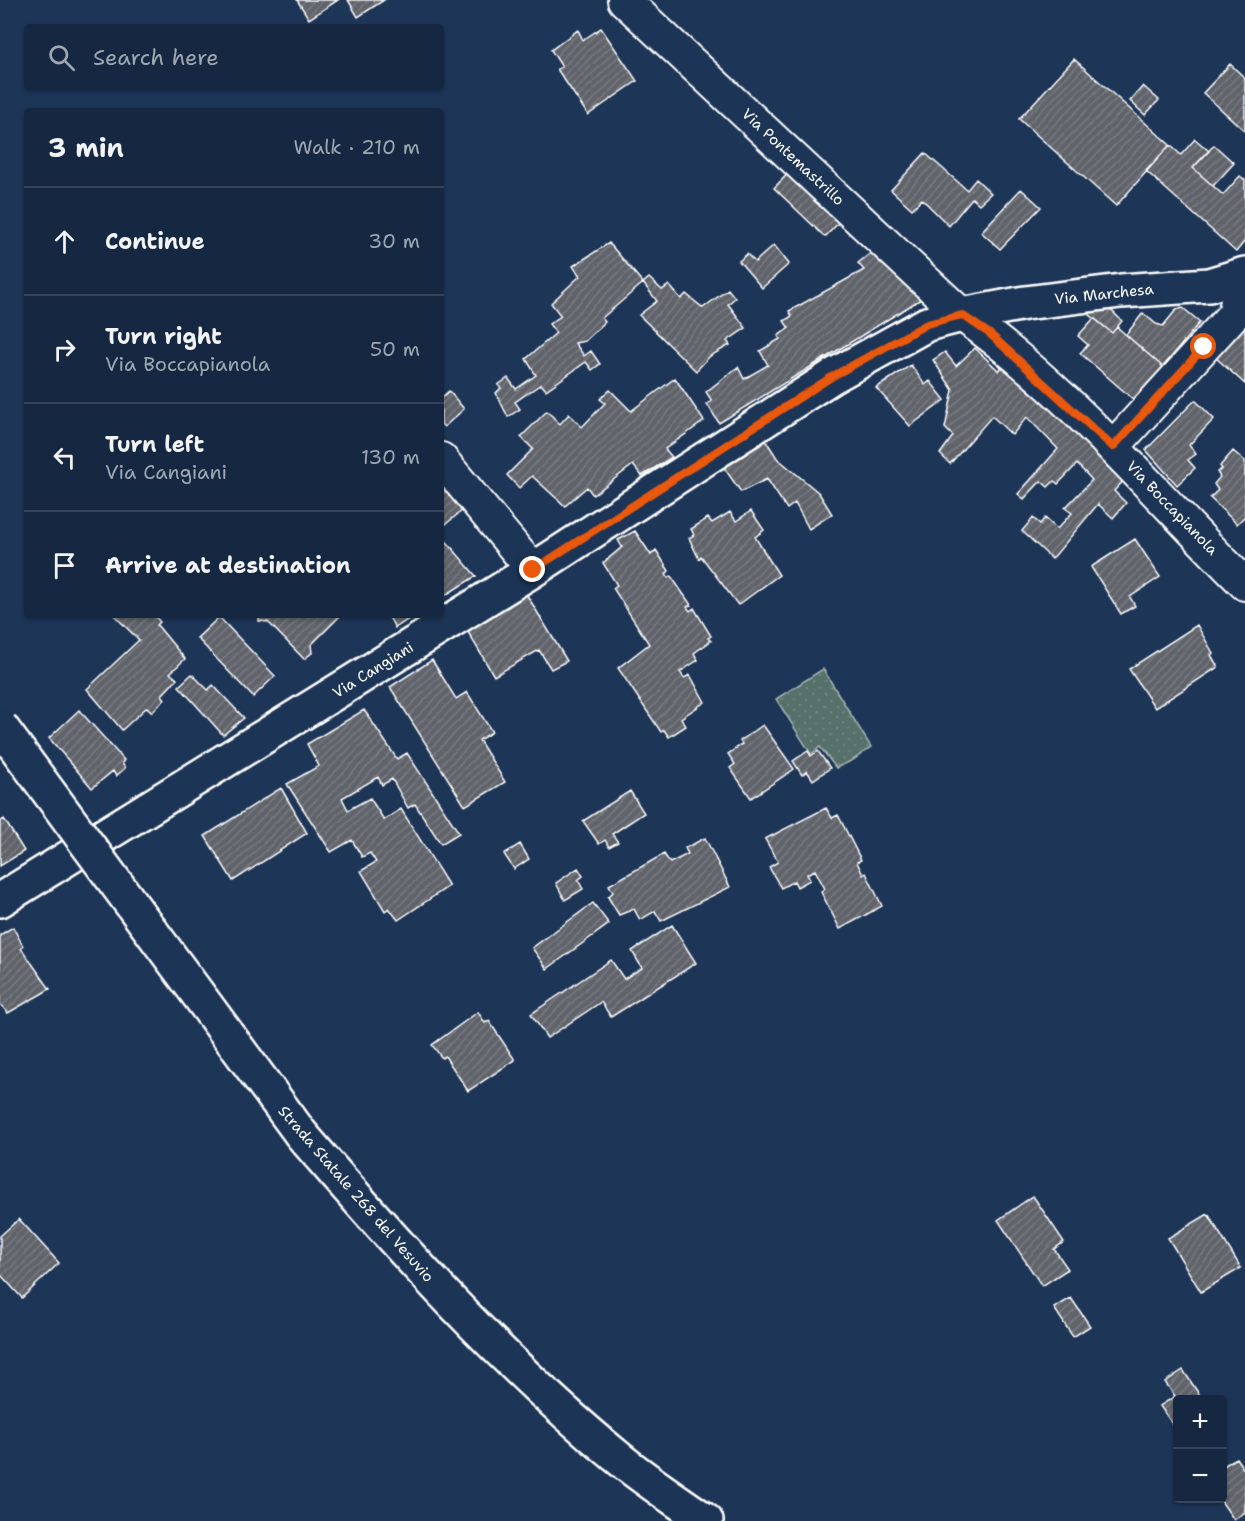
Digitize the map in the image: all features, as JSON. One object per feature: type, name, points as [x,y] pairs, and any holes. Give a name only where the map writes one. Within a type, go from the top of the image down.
[{"type":"main road","name":"Via Marchesa","points":[[962,315],[1025,303],[1121,291],[1209,285],[1245,274]]},
{"type":"main road","name":"Via Cangiani","points":[[0,900],[533,570],[833,376],[927,324],[962,315]]},
{"type":"main road","name":"Strada Statale 268 del Vesuvio","points":[[0,726],[301,1134],[460,1312],[528,1377],[622,1461],[706,1521]]},
{"type":"street","name":"Via Pontemastrillo","points":[[624,0],[962,315]]},
{"type":"street","points":[[1113,447],[1234,315],[1245,274]]},
{"type":"street","name":"Via Boccapianola","points":[[962,315],[990,334],[1113,447],[1245,584]]},
{"type":"street","points":[[444,463],[533,570]]},
{"type":"green space","points":[[823,669],[871,747],[853,760],[836,768],[820,747],[811,754],[776,699]]},
{"type":"building","points":[[297,0],[338,0],[309,19]]},
{"type":"building","points":[[348,0],[384,0],[358,17]]},
{"type":"building","points":[[601,28],[637,81],[588,115],[557,69],[562,67],[551,50],[578,30],[583,40]]},
{"type":"building","points":[[1074,59],[1170,145],[1116,206],[1019,119]]},
{"type":"building","points":[[1230,64],[1245,78],[1245,131],[1203,93]]},
{"type":"building","points":[[1143,86],[1159,100],[1145,115],[1130,101]]},
{"type":"building","points":[[1195,139],[1209,151],[1193,168],[1223,195],[1240,176],[1245,180],[1245,241],[1236,252],[1146,171],[1170,145],[1181,155]]},
{"type":"building","points":[[1214,145],[1234,163],[1213,186],[1193,168]]},
{"type":"building","points":[[925,153],[967,190],[976,179],[991,193],[979,204],[972,198],[949,226],[922,199],[912,209],[891,190]]},
{"type":"building","points":[[795,166],[845,216],[825,237],[774,188]]},
{"type":"building","points":[[1021,189],[1041,207],[1000,249],[981,232]]},
{"type":"building","points":[[609,243],[643,283],[602,318],[605,322],[585,341],[575,343],[584,356],[591,351],[600,364],[592,370],[586,362],[546,390],[541,384],[515,402],[520,409],[508,417],[496,393],[501,388],[498,385],[508,378],[516,389],[536,375],[526,359],[556,333],[549,324],[561,316],[551,303],[580,276],[573,266]]},
{"type":"building","points":[[774,245],[789,264],[762,288],[739,261],[747,254],[755,262]]},
{"type":"building","points":[[877,248],[926,296],[719,423],[707,404],[712,401],[706,392],[738,367],[744,379],[768,365],[760,351],[780,339],[778,336],[789,328],[784,321],[792,316],[789,311],[864,270],[858,263]]},
{"type":"building","points":[[649,278],[662,290],[669,285],[681,299],[686,294],[703,308],[728,289],[735,298],[728,304],[746,328],[727,341],[730,345],[710,356],[696,371],[639,315],[657,301],[643,283]]},
{"type":"building","points":[[1109,308],[1122,321],[1112,333],[1084,310]]},
{"type":"building","points":[[1183,308],[1200,322],[1163,367],[1126,335],[1143,313],[1156,324],[1163,326],[1176,310]]},
{"type":"building","points":[[1094,318],[1112,333],[1117,327],[1163,367],[1134,400],[1080,353],[1088,345],[1078,336]]},
{"type":"building","points":[[1245,322],[1245,384],[1215,357]]},
{"type":"building","points":[[975,348],[999,371],[1005,362],[1127,477],[1114,491],[1126,503],[1113,518],[1098,504],[1052,559],[1022,531],[1033,518],[1040,524],[1045,518],[1057,529],[1072,513],[1065,508],[1092,480],[1077,464],[1058,484],[1054,481],[1048,487],[1041,481],[1024,499],[1018,494],[1058,449],[1027,417],[1012,435],[992,416],[950,464],[940,454],[953,436],[945,428],[953,390],[933,360],[945,352],[956,366]]},
{"type":"building","points":[[911,365],[925,385],[930,381],[945,400],[910,426],[876,388]]},
{"type":"building","points":[[675,378],[704,421],[665,449],[672,457],[642,476],[633,465],[593,495],[587,487],[565,506],[532,476],[519,488],[507,475],[533,449],[521,437],[547,411],[560,424],[569,414],[582,427],[605,403],[600,399],[610,390],[631,411]]},
{"type":"building","points":[[449,391],[464,409],[444,427],[444,395]]},
{"type":"building","points":[[1195,400],[1214,419],[1189,445],[1196,454],[1188,460],[1195,468],[1177,485],[1146,450]]},
{"type":"building","points":[[763,436],[777,458],[819,493],[832,514],[809,529],[795,503],[787,509],[767,479],[741,492],[722,465]]},
{"type":"building","points":[[1233,451],[1245,461],[1245,516],[1237,524],[1210,498],[1218,490],[1214,484],[1220,477],[1217,472],[1222,469],[1220,466]]},
{"type":"building","points":[[444,476],[469,505],[444,526]]},
{"type":"building","points":[[751,511],[764,530],[755,537],[779,575],[738,605],[701,556],[699,559],[689,538],[694,535],[691,529],[708,518],[712,523],[730,512],[736,521]]},
{"type":"building","points":[[635,531],[651,555],[656,550],[669,571],[666,574],[668,578],[671,576],[691,605],[687,607],[690,611],[694,608],[711,636],[708,638],[711,641],[694,653],[698,660],[680,672],[684,678],[690,675],[705,702],[681,718],[686,726],[669,737],[664,730],[661,732],[618,668],[649,644],[613,588],[617,585],[603,563],[622,547],[618,540]]},
{"type":"building","points":[[444,539],[476,576],[444,596]]},
{"type":"building","points":[[1135,539],[1160,577],[1130,597],[1135,606],[1121,614],[1091,567]]},
{"type":"building","points":[[525,592],[567,661],[551,669],[539,650],[494,676],[465,627]]},
{"type":"building","points":[[117,618],[157,618],[160,622],[157,625],[185,659],[170,673],[177,679],[162,695],[165,699],[152,712],[147,707],[122,730],[87,689],[139,640]]},
{"type":"building","points":[[220,618],[275,676],[253,697],[197,638]]},
{"type":"building","points":[[259,618],[338,618],[311,645],[312,653],[304,659],[268,622],[259,621]]},
{"type":"building","points":[[390,618],[410,618],[395,628]]},
{"type":"building","points":[[1197,625],[1218,667],[1155,708],[1129,669]]},
{"type":"building","points":[[432,660],[456,699],[467,692],[492,732],[479,740],[505,782],[465,806],[390,687]]},
{"type":"building","points":[[192,674],[208,690],[213,685],[244,718],[223,735],[179,686]]},
{"type":"building","points":[[79,710],[124,760],[122,763],[125,768],[116,776],[113,771],[92,788],[49,738]]},
{"type":"building","points":[[364,710],[397,759],[407,753],[459,833],[441,844],[415,804],[408,808],[392,779],[382,785],[378,777],[342,798],[348,810],[370,798],[384,820],[401,809],[449,886],[398,920],[389,908],[385,911],[361,871],[376,862],[370,853],[362,857],[352,840],[331,852],[287,784],[319,766],[307,744]]},
{"type":"building","points":[[763,725],[794,769],[751,798],[730,768],[735,764],[728,754],[742,744],[740,741]]},
{"type":"building","points":[[808,751],[811,756],[818,751],[830,768],[813,780],[807,771],[802,775],[793,761]]},
{"type":"building","points":[[281,788],[307,833],[233,881],[205,836]]},
{"type":"building","points":[[630,791],[644,813],[612,834],[618,842],[609,847],[605,840],[599,844],[583,821]]},
{"type":"building","points":[[826,808],[832,818],[838,815],[861,860],[857,862],[863,875],[866,873],[882,906],[840,929],[821,892],[825,889],[815,870],[807,874],[810,880],[797,887],[794,881],[781,888],[769,867],[778,862],[765,839]]},
{"type":"building","points":[[4,819],[24,851],[0,866],[0,822]]},
{"type":"building","points":[[705,838],[730,887],[661,921],[655,911],[640,920],[634,909],[619,915],[608,897],[613,892],[609,885],[664,854],[670,863],[688,854],[685,848]]},
{"type":"building","points":[[520,844],[529,859],[514,869],[504,854]]},
{"type":"building","points":[[578,868],[583,876],[578,880],[583,889],[565,900],[556,883]]},
{"type":"building","points":[[593,903],[609,924],[547,969],[532,948]]},
{"type":"building","points":[[672,925],[696,963],[611,1017],[601,1002],[547,1038],[531,1014],[611,960],[624,979],[642,968],[632,951]]},
{"type":"building","points":[[13,927],[23,946],[21,948],[50,989],[8,1013],[0,1004],[0,935]]},
{"type":"building","points":[[478,1012],[485,1023],[489,1021],[515,1060],[468,1091],[445,1056],[442,1058],[432,1045]]},
{"type":"building","points":[[1033,1196],[1064,1242],[1054,1249],[1068,1269],[1042,1286],[998,1220]]},
{"type":"building","points":[[1208,1214],[1241,1268],[1201,1292],[1168,1238]]},
{"type":"building","points":[[19,1219],[59,1263],[22,1298],[0,1274],[0,1236]]},
{"type":"building","points":[[1071,1298],[1090,1326],[1073,1337],[1054,1308]]},
{"type":"building","points":[[1183,1370],[1200,1395],[1174,1395],[1165,1382]]},
{"type":"building","points":[[1173,1397],[1173,1425],[1160,1406]]},
{"type":"building","points":[[1236,1458],[1245,1471],[1245,1512],[1234,1520],[1222,1503],[1227,1503],[1227,1464]]},
{"type":"route","points":[[533,570],[833,376],[927,324],[962,315],[990,334],[1070,405],[1113,447],[1204,347]]}]
